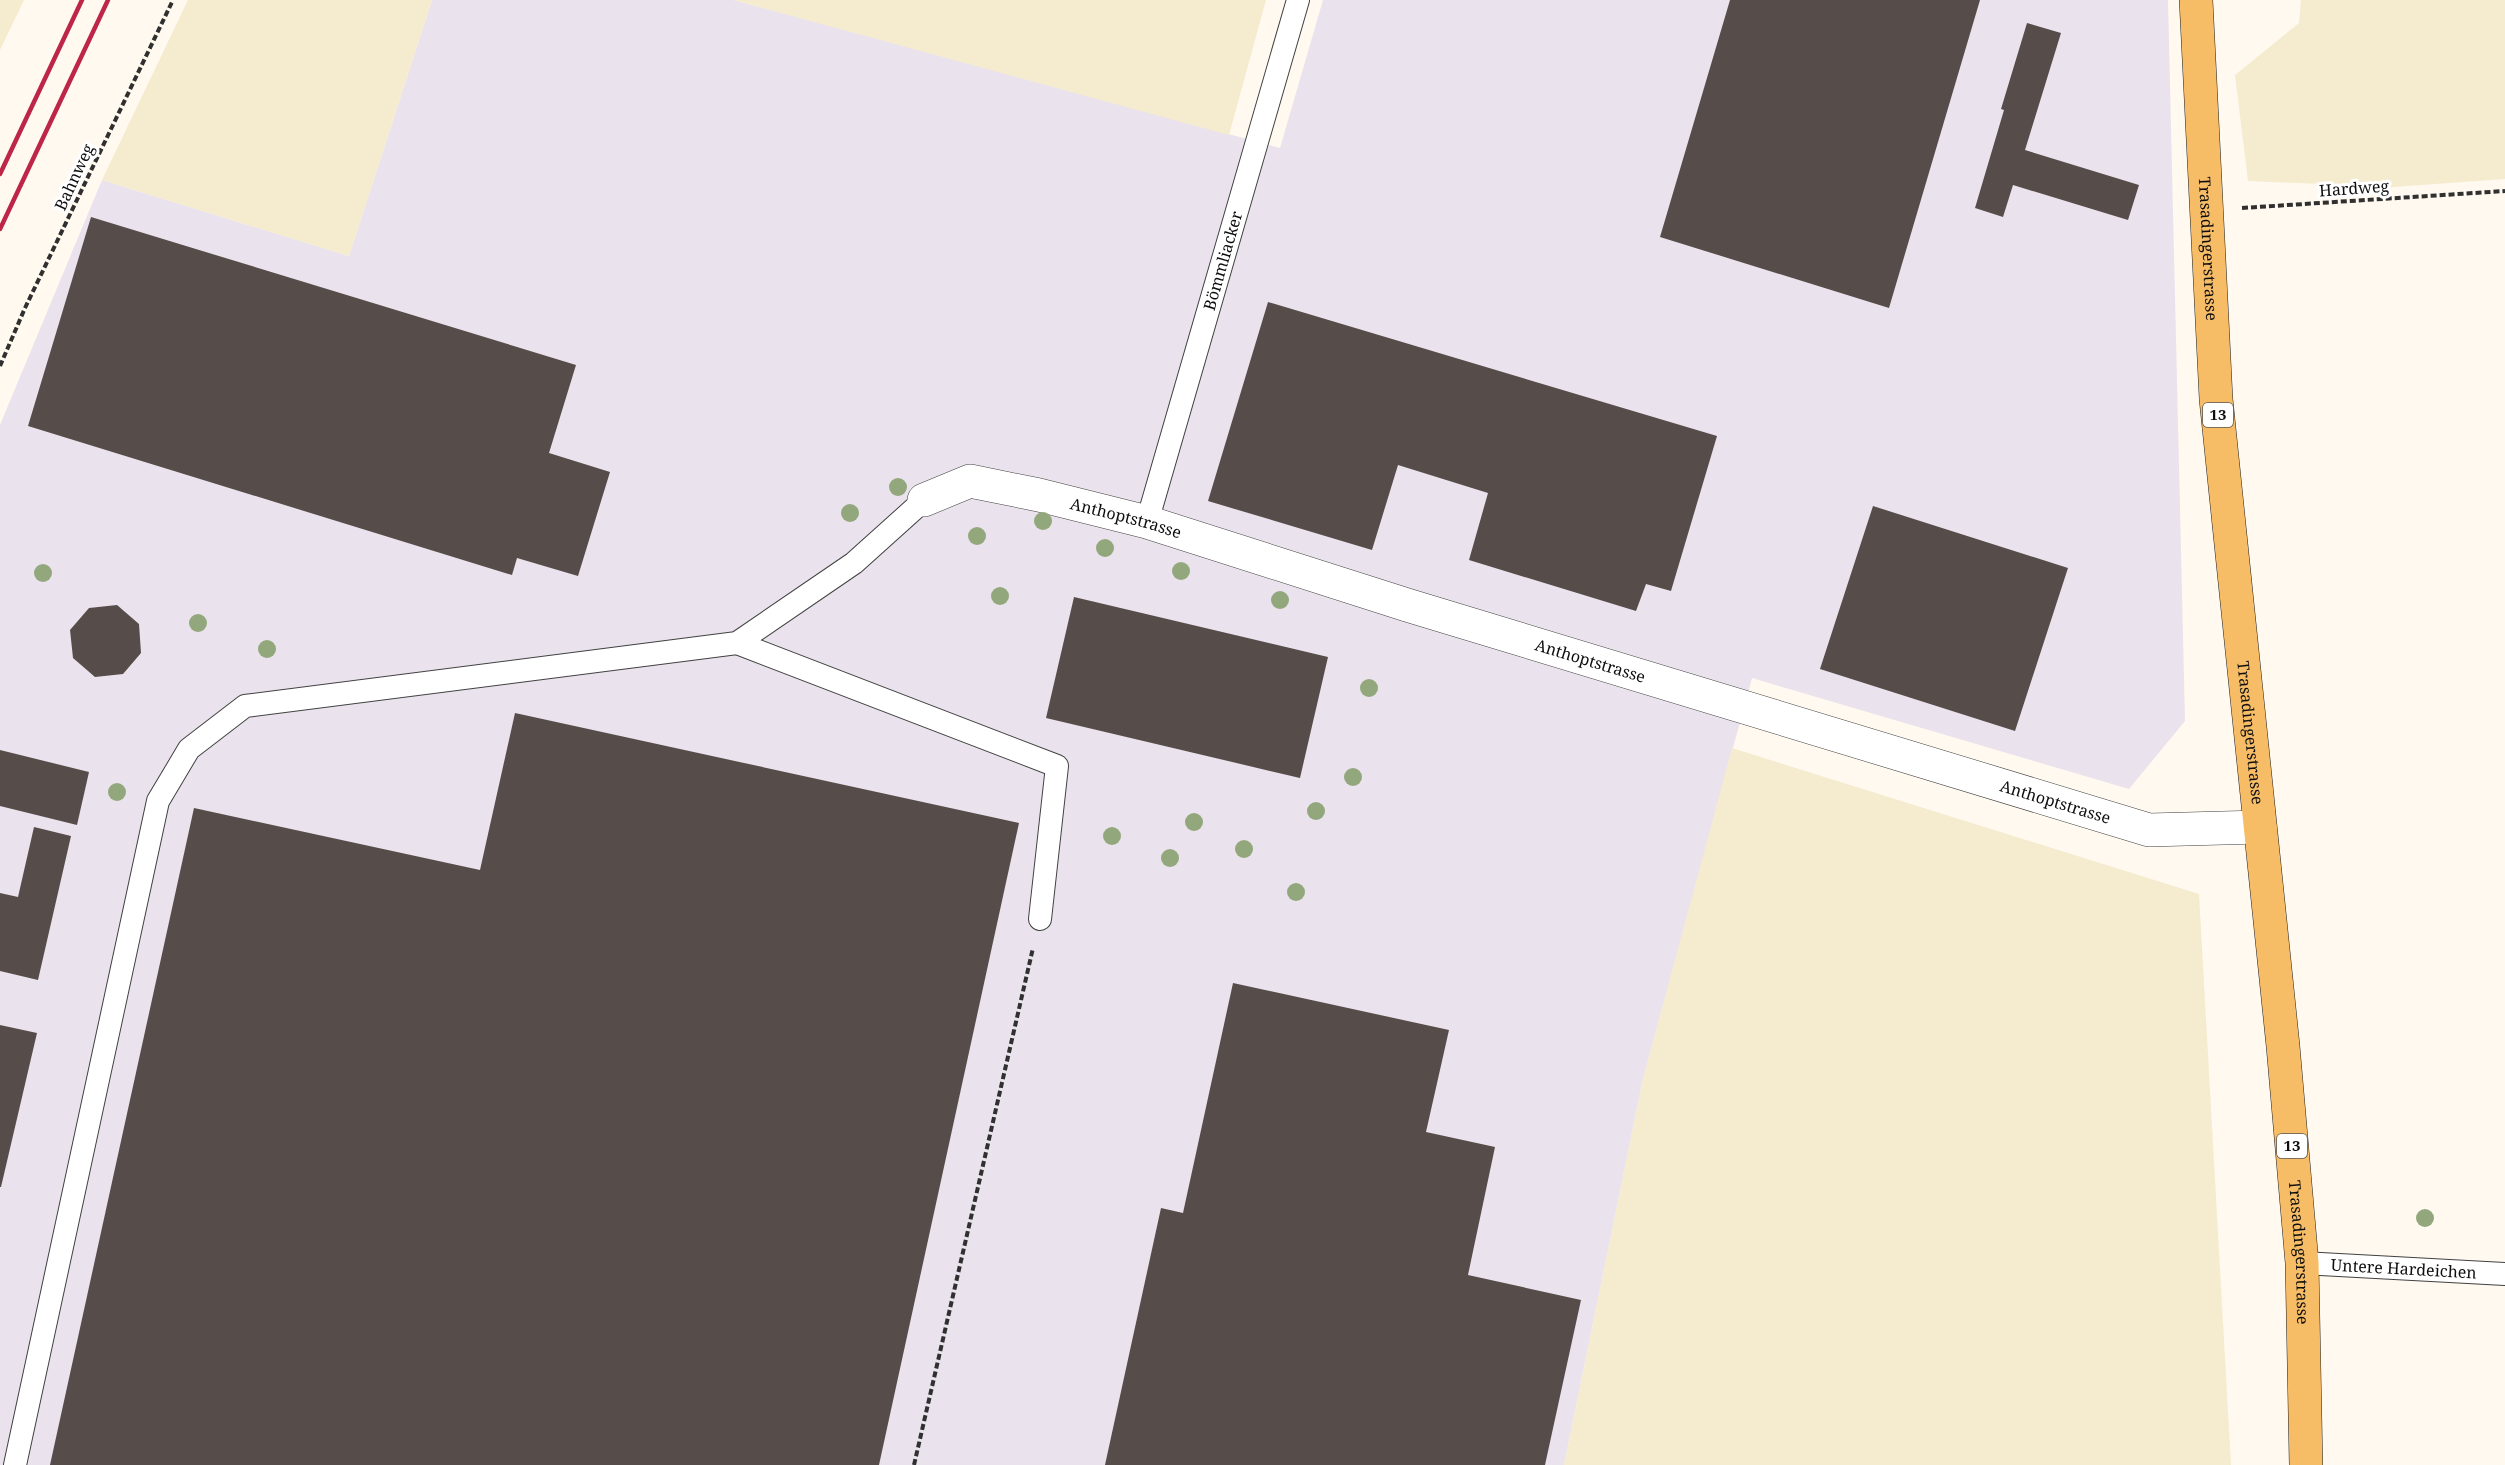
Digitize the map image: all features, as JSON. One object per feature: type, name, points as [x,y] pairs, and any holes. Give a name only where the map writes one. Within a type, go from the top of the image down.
[{"type":"main road","name":"Trasadingerstrasse","points":[[2196,0],[2216,399],[2283,1046],[2301,1263],[2306,1465]]},
{"type":"street","name":"Anthoptstrasse","points":[[924,500],[970,481],[1039,495],[1147,522],[1407,605],[2149,830],[2260,827]]},
{"type":"lane","name":"Bömmliacker","points":[[1147,522],[1298,0]]},
{"type":"lane","points":[[15,1465],[158,801],[189,749],[245,705],[737,643],[854,563],[924,500]]},
{"type":"lane","points":[[737,643],[1057,766],[1040,919]]},
{"type":"lane","name":"Untere Hardeichen","points":[[2301,1263],[2505,1274]]},
{"type":"path","name":"Bahnweg","points":[[0,366],[25,308],[172,0]]},
{"type":"path","name":"Hardweg","points":[[2205,210],[2505,190]]},
{"type":"path","points":[[914,1465],[1040,919]]},
{"type":"shaded area","points":[[0,0],[24,0],[0,50]]},
{"type":"shaded area","points":[[188,0],[432,0],[349,256],[102,180]]},
{"type":"shaded area","points":[[432,0],[734,0],[1280,148],[1323,0],[2168,0],[2185,721],[2129,789],[1752,678],[1643,1079],[1564,1465],[0,1465],[0,425],[102,180],[349,256]]},
{"type":"shaded area","points":[[734,0],[1266,0],[1229,135]]},
{"type":"shaded area","points":[[2301,0],[2505,0],[2505,179],[2393,187],[2248,181],[2235,75],[2299,23]]},
{"type":"shaded area","points":[[1732,748],[2199,894],[2231,1465],[1564,1465],[1643,1079]]},
{"type":"building","points":[[1730,0],[1980,0],[1889,308],[1660,237]]},
{"type":"building","points":[[2027,23],[2061,33],[2025,150],[2139,185],[2128,220],[2013,185],[2003,217],[1975,208]]},
{"type":"building","points":[[91,217],[576,365],[549,453],[610,472],[578,576],[517,558],[512,575],[28,426]]},
{"type":"building","points":[[1268,302],[1717,436],[1671,591],[1646,584],[1636,611],[1469,560],[1488,493],[1398,465],[1372,550],[1208,501]]},
{"type":"building","points":[[1873,506],[2068,568],[2015,731],[1820,669]]},
{"type":"building","points":[[1074,597],[1328,657],[1300,778],[1046,718]]},
{"type":"building","points":[[117,605],[139,624],[141,653],[123,674],[95,677],[73,658],[70,630],[89,608]]},
{"type":"building","points":[[515,713],[1019,823],[879,1465],[50,1465],[194,808],[480,870]]},
{"type":"building","points":[[0,750],[89,772],[77,825],[0,806]]},
{"type":"building","points":[[34,827],[71,836],[38,980],[0,971],[0,893],[18,897]]},
{"type":"building","points":[[1233,983],[1449,1030],[1426,1132],[1495,1147],[1468,1275],[1581,1300],[1545,1465],[1105,1465],[1161,1208],[1183,1213]]},
{"type":"building","points":[[0,1025],[37,1033],[1,1187],[0,1187]]},
{"type":"railway","points":[[0,174],[82,0]]},
{"type":"railway","points":[[0,229],[108,0]]}]
